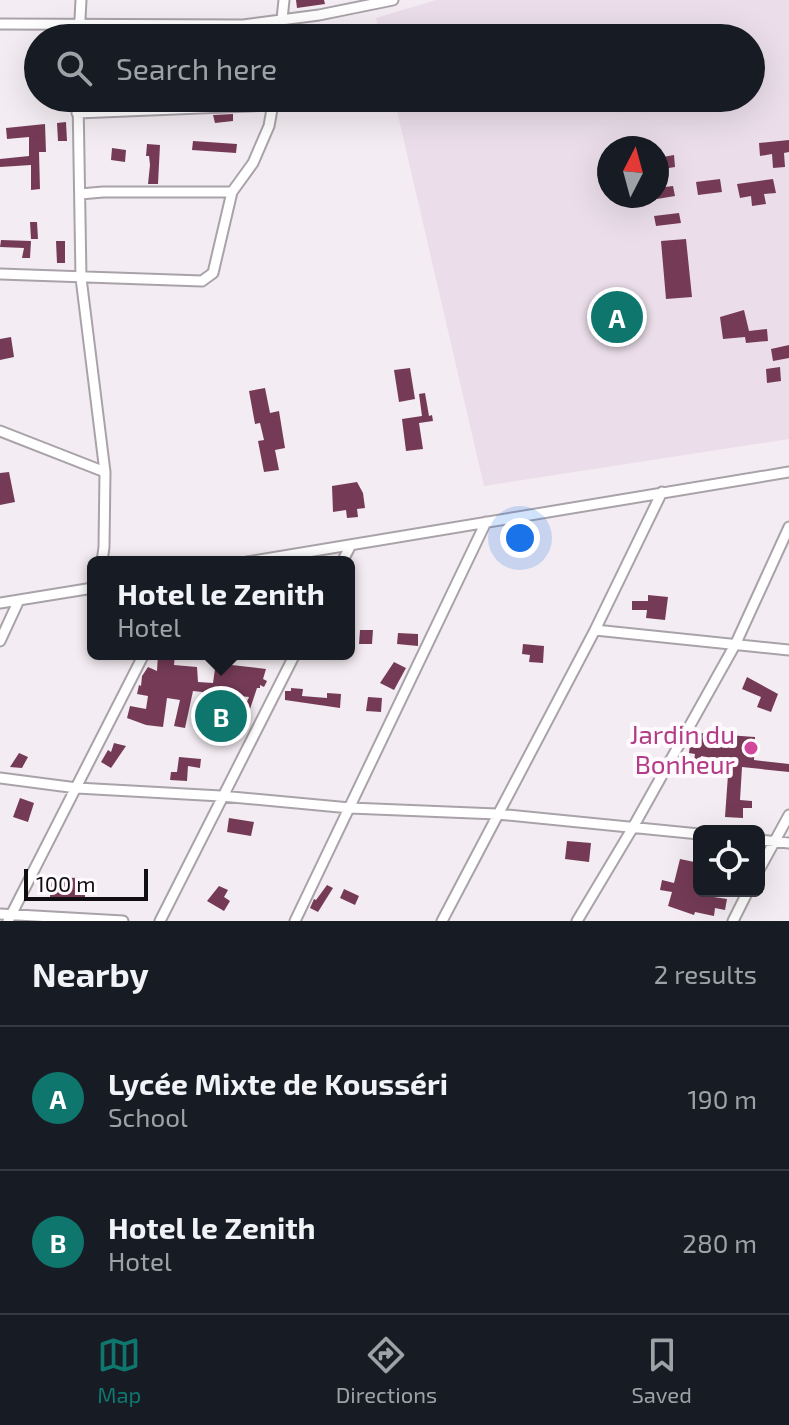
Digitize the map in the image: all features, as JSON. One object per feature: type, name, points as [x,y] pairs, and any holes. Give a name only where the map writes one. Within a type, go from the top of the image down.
[{"type":"street","points":[[79,23],[81,0]]},
{"type":"street","points":[[282,24],[284,0]]},
{"type":"street","points":[[250,24],[343,11],[393,0]]},
{"type":"street","points":[[0,24],[120,24]]},
{"type":"street","points":[[93,112],[77,113],[81,278],[105,472],[103,556]]},
{"type":"street","points":[[0,274],[202,281],[209,278],[213,273],[232,192],[253,163],[269,126],[271,112]]},
{"type":"street","points":[[80,194],[232,192]]},
{"type":"street","points":[[0,431],[105,472]]},
{"type":"street","points":[[284,556],[789,472]]},
{"type":"street","points":[[442,921],[595,630],[662,492]]},
{"type":"street","points":[[295,921],[486,522]]},
{"type":"street","points":[[577,921],[736,643],[789,527]]},
{"type":"street","points":[[345,556],[351,545]]},
{"type":"street","points":[[0,603],[87,589]]},
{"type":"street","points":[[0,641],[19,600]]},
{"type":"street","points":[[595,630],[789,650]]},
{"type":"street","points":[[10,918],[141,660]]},
{"type":"street","points":[[160,921],[292,660]]},
{"type":"street","points":[[0,778],[77,788],[221,796],[350,808],[497,814],[693,834]]},
{"type":"street","points":[[765,858],[789,815]]},
{"type":"street","points":[[765,840],[789,843]]},
{"type":"street","points":[[733,921],[745,897]]},
{"type":"street","points":[[0,914],[10,918],[123,921]]},
{"type":"shaded area","points":[[436,0],[789,0],[789,439],[484,486],[397,112],[765,112],[765,24],[377,24],[376,18]]},
{"type":"building","points":[[296,0],[324,0],[325,4],[297,8]]},
{"type":"building","points":[[233,114],[233,121],[215,123],[213,115]]},
{"type":"building","points":[[66,122],[67,141],[58,141],[57,123]]},
{"type":"building","points":[[45,124],[46,152],[39,152],[40,189],[31,190],[31,165],[0,167],[0,159],[29,156],[29,137],[7,139],[6,128]]},
{"type":"building","points":[[789,140],[789,152],[784,153],[785,167],[773,168],[772,154],[760,156],[759,143]]},
{"type":"building","points":[[193,141],[237,144],[236,153],[192,150]]},
{"type":"building","points":[[147,144],[160,145],[158,184],[148,184],[150,165],[149,156],[146,156]]},
{"type":"building","points":[[112,148],[126,150],[125,162],[111,160]]},
{"type":"building","points":[[674,155],[675,167],[669,168],[669,156]]},
{"type":"building","points":[[720,179],[722,192],[698,195],[696,182]]},
{"type":"building","points":[[773,179],[776,193],[764,194],[766,204],[752,206],[751,196],[740,198],[737,184]]},
{"type":"building","points":[[669,186],[673,186],[675,196],[669,197]]},
{"type":"building","points":[[679,213],[681,223],[656,226],[654,216]]},
{"type":"building","points":[[30,222],[37,222],[38,239],[31,239]]},
{"type":"building","points":[[686,239],[692,297],[666,299],[661,241]]},
{"type":"building","points":[[1,240],[31,241],[30,258],[22,258],[24,248],[0,247]]},
{"type":"building","points":[[56,241],[65,241],[65,263],[57,263]]},
{"type":"building","points":[[744,310],[749,331],[767,329],[768,341],[746,343],[745,337],[723,339],[720,317]]},
{"type":"building","points":[[11,337],[14,357],[0,360],[0,339]]},
{"type":"building","points":[[789,345],[789,358],[773,361],[771,349]]},
{"type":"building","points":[[780,367],[781,381],[767,383],[766,369]]},
{"type":"building","points":[[410,368],[415,399],[399,402],[394,370]]},
{"type":"building","points":[[265,388],[270,413],[279,411],[285,448],[275,450],[279,470],[264,472],[258,441],[264,440],[260,423],[255,424],[249,391]]},
{"type":"building","points":[[425,393],[429,416],[432,415],[433,421],[419,423],[423,449],[406,451],[402,419],[422,416],[419,394]]},
{"type":"building","points":[[9,472],[15,502],[0,505],[0,473]]},
{"type":"building","points":[[357,482],[363,493],[365,508],[357,509],[358,517],[347,518],[346,510],[333,512],[332,486]]},
{"type":"building","points":[[648,595],[668,597],[665,620],[646,618],[647,610],[632,610],[632,601],[648,601]]},
{"type":"building","points":[[360,630],[373,630],[372,644],[359,644]]},
{"type":"building","points":[[398,633],[418,634],[418,646],[397,644]]},
{"type":"building","points":[[523,644],[544,646],[543,663],[529,662],[530,655],[522,654]]},
{"type":"building","points":[[158,660],[174,660],[174,665],[197,667],[198,682],[213,683],[215,669],[223,670],[223,664],[266,669],[263,679],[267,681],[264,687],[260,685],[257,688],[248,715],[242,713],[249,697],[193,691],[185,728],[174,726],[180,700],[167,698],[163,727],[127,718],[130,706],[146,709],[148,696],[137,694],[139,685],[148,667],[157,671]]},
{"type":"building","points":[[394,662],[406,668],[394,690],[380,683]]},
{"type":"building","points":[[747,677],[778,694],[771,712],[757,707],[761,697],[742,689]]},
{"type":"building","points":[[291,688],[303,689],[302,696],[327,698],[327,693],[341,694],[340,708],[285,700],[285,691],[291,691]]},
{"type":"building","points":[[368,697],[382,698],[381,712],[366,711]]},
{"type":"building","points":[[699,733],[755,737],[754,760],[789,764],[789,772],[742,767],[740,800],[752,801],[752,808],[743,808],[743,818],[725,817],[729,761],[701,756],[700,769],[693,768],[695,754],[689,753],[690,745],[697,747]]},
{"type":"building","points":[[114,743],[126,746],[111,768],[101,762],[108,750],[111,752]]},
{"type":"building","points":[[19,753],[28,757],[22,768],[10,767]]},
{"type":"building","points":[[179,757],[201,759],[200,768],[188,766],[187,781],[170,780],[171,772],[177,772]]},
{"type":"building","points":[[20,798],[34,803],[28,822],[13,817]]},
{"type":"building","points":[[229,818],[254,822],[251,836],[227,832]]},
{"type":"building","points":[[567,841],[591,843],[589,862],[565,859]]},
{"type":"building","points":[[680,859],[693,862],[693,897],[727,899],[725,910],[715,908],[714,916],[695,912],[694,915],[668,906],[672,892],[660,890],[662,880],[674,883]]},
{"type":"building","points":[[52,877],[78,878],[77,886],[85,887],[85,900],[50,897]]},
{"type":"building","points":[[327,885],[333,888],[318,912],[310,908],[314,899]]},
{"type":"building","points":[[219,886],[228,890],[224,897],[230,901],[224,911],[207,901]]},
{"type":"building","points":[[344,889],[359,896],[355,905],[340,898]]},
{"type":"place","name":"Lycée Mixte de Kousséri","points":[[617,317]]},
{"type":"place","name":"Hotel le Zenith","points":[[221,716]]},
{"type":"place","name":"Jardin du Bonheur","points":[[751,748]]}]
